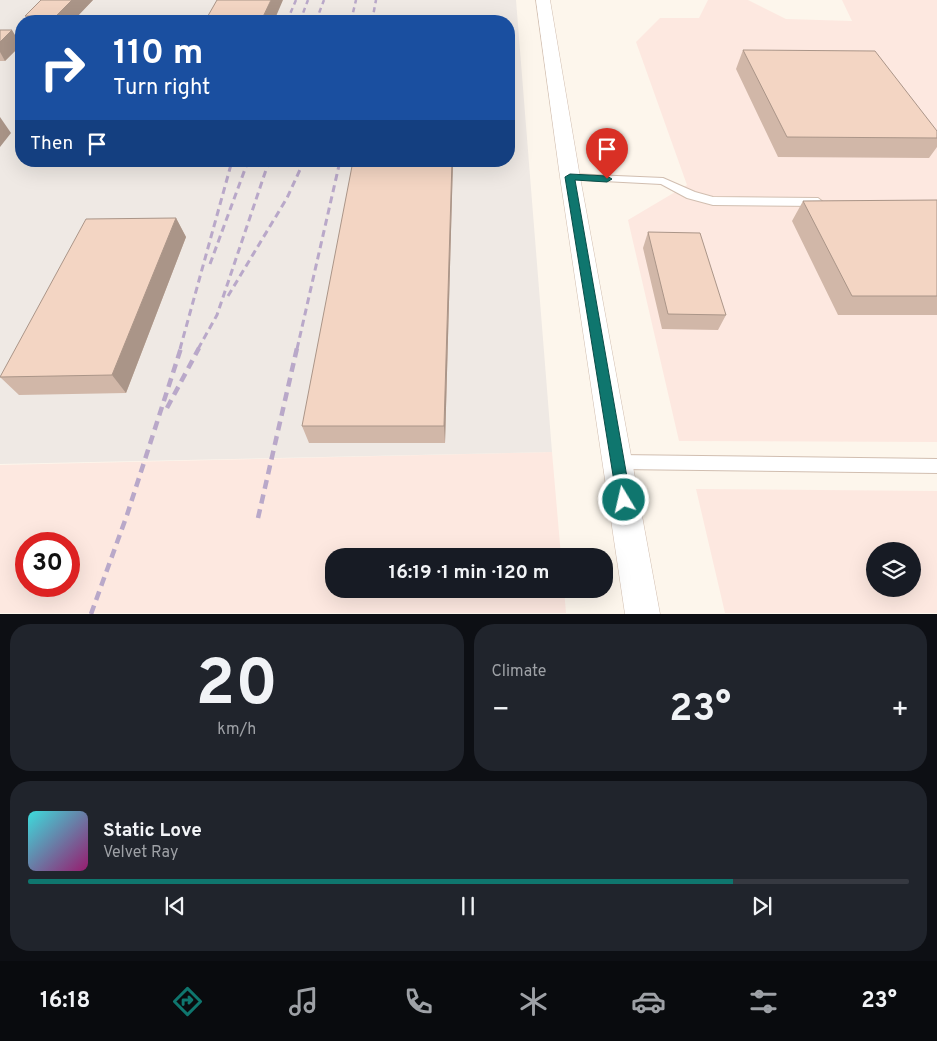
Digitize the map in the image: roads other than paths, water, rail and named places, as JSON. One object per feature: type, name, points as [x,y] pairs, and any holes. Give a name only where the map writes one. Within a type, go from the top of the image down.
[{"type":"street","points":[[543,0],[570,177],[643,614]]},
{"type":"lane","points":[[570,177],[663,180],[691,195],[713,201],[830,203]]},
{"type":"lane","points":[[618,462],[937,466]]},
{"type":"railway","points":[[290,15],[296,0]]},
{"type":"railway","points":[[302,15],[308,0]]},
{"type":"railway","points":[[318,15],[324,0]]},
{"type":"railway","points":[[352,15],[356,0]]},
{"type":"railway","points":[[373,15],[376,0]]},
{"type":"railway","points":[[180,349],[230,167]]},
{"type":"railway","points":[[210,264],[246,167]]},
{"type":"railway","points":[[198,349],[217,315],[267,167]]},
{"type":"railway","points":[[228,296],[287,198],[301,167]]},
{"type":"railway","points":[[297,349],[339,167]]},
{"type":"railway","points":[[91,614],[127,515],[181,348]]},
{"type":"railway","points":[[167,408],[199,348]]},
{"type":"railway","points":[[258,518],[297,348]]}]
